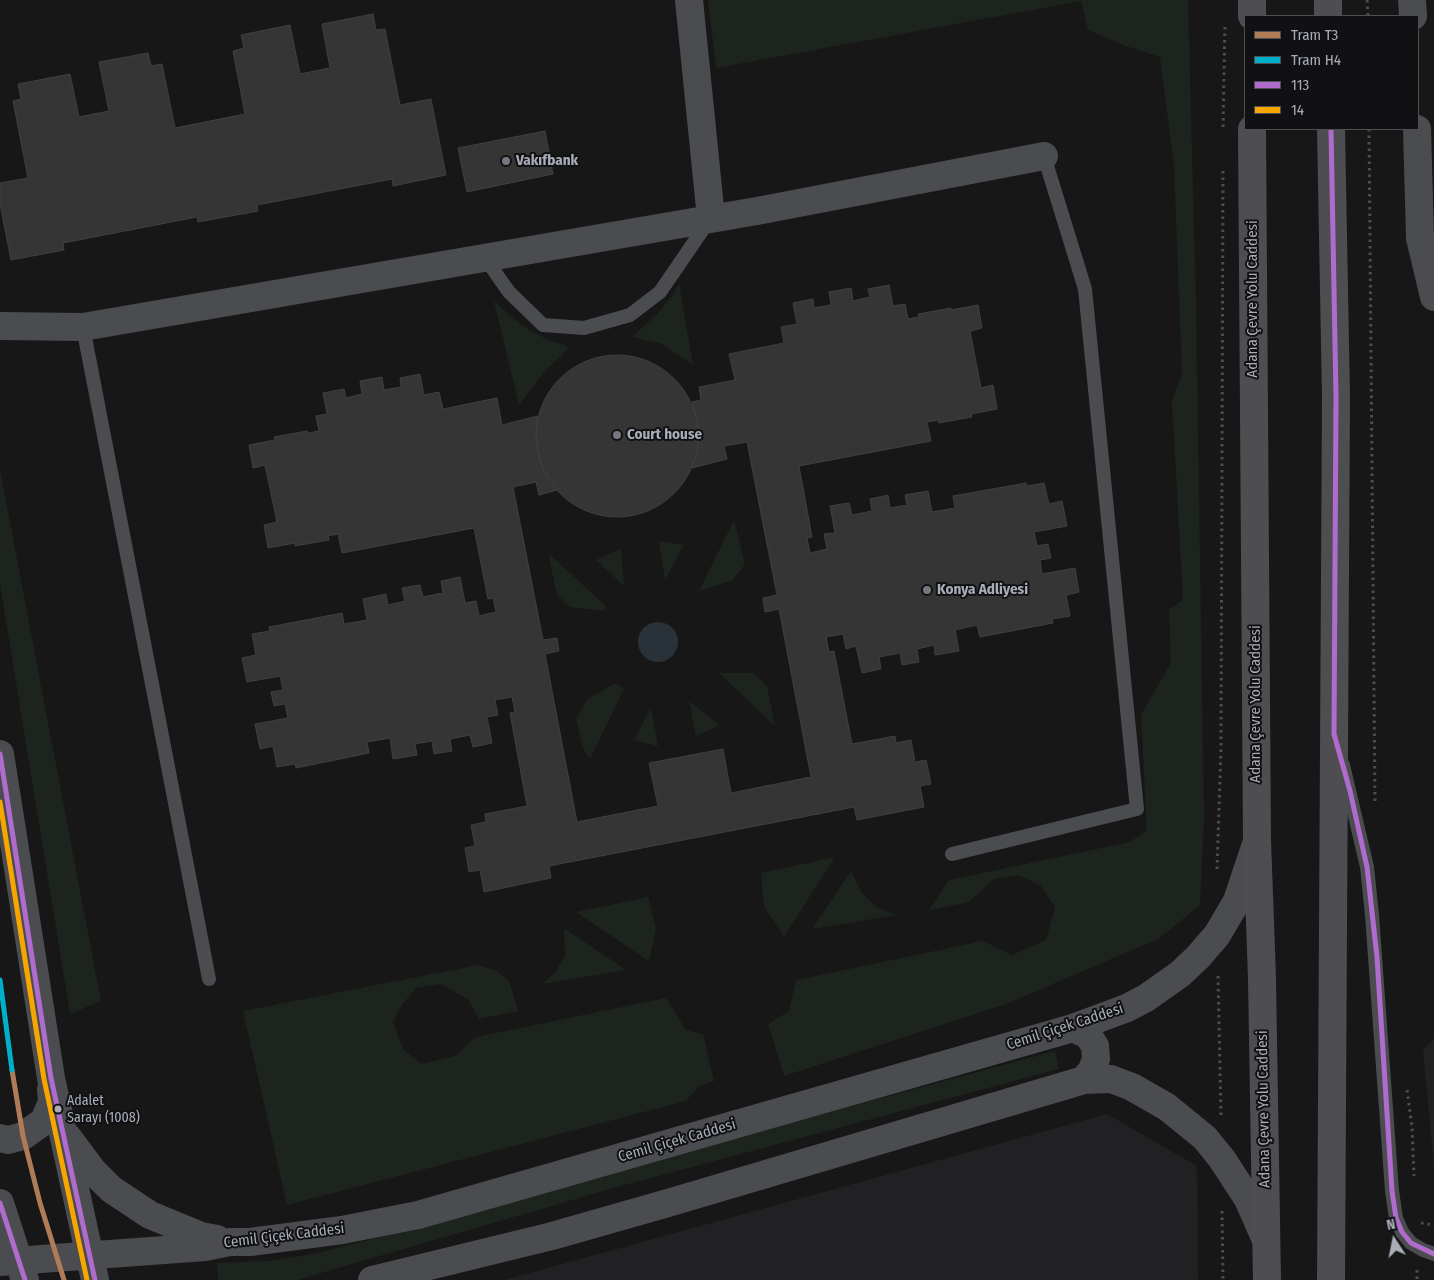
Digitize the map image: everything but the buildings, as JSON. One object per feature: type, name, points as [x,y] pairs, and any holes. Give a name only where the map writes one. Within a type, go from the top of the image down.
[{"type":"highway","points":[[1252,0],[1252,15]]},
{"type":"highway","points":[[1328,0],[1328,15]]},
{"type":"highway","name":"Adana Çevre Yolu Caddesi","points":[[1252,130],[1257,840],[1262,978],[1267,1280]]},
{"type":"highway","points":[[1331,130],[1336,397],[1331,1280]]},
{"type":"street","points":[[689,0],[710,218]]},
{"type":"street","points":[[1412,0],[1412,15]]},
{"type":"street","points":[[1416,130],[1420,238],[1434,297]]},
{"type":"street","points":[[0,326],[83,327],[710,218],[1044,156]]},
{"type":"street","points":[[0,754],[51,1078],[92,1268]]},
{"type":"street","name":"Cemil Çiçek Caddesi","points":[[14,1268],[92,1268],[230,1242],[250,1242],[342,1230],[418,1215],[1073,1028],[1127,1008],[1146,998],[1180,974],[1198,957],[1217,936],[1228,919],[1237,901],[1257,840]]},
{"type":"street","points":[[1073,1028],[1088,1035],[1095,1046],[1096,1059],[1092,1070],[1084,1080]]},
{"type":"street","points":[[0,1138],[8,1140],[23,1136],[44,1121],[52,1102],[51,1078]]},
{"type":"street","points":[[372,1280],[552,1236],[1084,1080],[1111,1079],[1151,1097],[1167,1107],[1205,1138],[1222,1159],[1248,1200],[1266,1240]]},
{"type":"street","points":[[61,1128],[93,1170],[111,1189],[150,1215],[200,1236],[230,1242]]},
{"type":"street","points":[[0,1203],[9,1232],[14,1268]]},
{"type":"lane","points":[[952,854],[1137,809],[1085,289],[1044,156]]},
{"type":"lane","points":[[485,258],[509,292],[543,325],[584,328],[630,315],[660,292],[710,218]]},
{"type":"lane","points":[[83,327],[209,979]]},
{"type":"lane","points":[[1334,734],[1359,830],[1368,876],[1396,1218],[1402,1232],[1416,1246],[1434,1254]]},
{"type":"path","points":[[1368,0],[1368,15]]},
{"type":"path","points":[[1223,130],[1225,20]]},
{"type":"path","points":[[1369,130],[1375,812]]},
{"type":"path","points":[[1217,875],[1221,748],[1223,169]]},
{"type":"path","points":[[1217,936],[1222,1159]]},
{"type":"path","points":[[1407,1087],[1412,1126],[1414,1184]]},
{"type":"path","points":[[1222,1207],[1223,1280]]},
{"type":"path","points":[[1417,1280],[1415,1222],[1434,1225]]},
{"type":"shaded area","points":[[708,0],[1188,0],[1196,305],[1204,820],[1200,905],[1160,938],[1006,1004],[784,1076],[768,1024],[789,1011],[796,980],[983,941],[1012,955],[1046,940],[1055,907],[1041,886],[1019,875],[994,879],[969,902],[929,910],[949,880],[1130,842],[1147,830],[1141,715],[1171,663],[1169,610],[1183,600],[1172,401],[1182,373],[1174,166],[1160,57],[1123,45],[1088,30],[1081,1],[716,68]]},
{"type":"shaded area","points":[[679,283],[693,365],[662,344],[632,337],[656,315],[672,296]]},
{"type":"shaded area","points":[[494,301],[520,324],[533,332],[551,341],[570,347],[544,372],[519,405]]},
{"type":"shaded area","points":[[0,470],[101,1001],[70,1014],[0,584]]},
{"type":"shaded area","points":[[734,520],[745,564],[733,580],[699,591]]},
{"type":"shaded area","points":[[659,541],[684,545],[665,580]]},
{"type":"shaded area","points":[[621,549],[624,586],[596,560]]},
{"type":"shaded area","points":[[549,554],[606,606],[603,611],[570,607],[557,595]]},
{"type":"shaded area","points":[[662,622],[669,625],[675,631],[678,642],[677,650],[669,659],[662,662],[654,662],[647,659],[639,650],[638,638],[641,631],[650,623]]},
{"type":"shaded area","points":[[719,673],[754,673],[767,686],[775,726]]},
{"type":"shaded area","points":[[615,683],[624,689],[590,759],[583,748],[576,719],[587,700]]},
{"type":"shaded area","points":[[689,701],[720,725],[696,736]]},
{"type":"shaded area","points":[[651,708],[658,746],[634,740]]},
{"type":"shaded area","points":[[835,857],[784,937],[764,906],[761,873]]},
{"type":"shaded area","points":[[851,871],[861,892],[876,907],[896,915],[812,929]]},
{"type":"shaded area","points":[[648,897],[656,928],[649,961],[576,912]]},
{"type":"shaded area","points":[[564,928],[626,970],[542,984],[554,974],[565,956]]},
{"type":"shaded area","points":[[478,965],[497,971],[509,981],[518,1011],[479,1019],[468,999],[440,984],[416,988],[401,1006],[393,1022],[403,1049],[421,1064],[455,1056],[476,1037],[666,998],[686,1030],[703,1034],[714,1081],[699,1086],[686,1101],[287,1205],[243,1011]]},
{"type":"shaded area","points":[[1434,1039],[1434,1168],[1423,1049]]},
{"type":"shaded area","points":[[1055,1051],[1059,1069],[617,1187],[297,1280],[218,1280],[217,1263],[271,1261],[313,1254]]},
{"type":"shaded area","points":[[1107,1114],[1197,1166],[1198,1280],[504,1280]]},
{"type":"tram line","name":"H4","points":[[0,980],[12,1070]]},
{"type":"tram line","name":"T3","points":[[12,1070],[23,1136],[40,1203],[64,1280]]},
{"type":"transit line","name":"113","points":[[1331,130],[1336,397],[1334,734],[1350,791],[1367,867],[1377,957],[1392,1191],[1396,1218],[1402,1232],[1411,1243],[1434,1254]]},
{"type":"transit line","name":"113","points":[[0,754],[51,1078],[95,1280]]},
{"type":"transit line","name":"14","points":[[0,802],[44,1079],[87,1280]]},
{"type":"transit line","name":"113","points":[[0,1203],[25,1280]]},
{"type":"place","name":"Vakıfbank","points":[[506,161]]},
{"type":"place","name":"Court house","points":[[617,435]]},
{"type":"place","name":"Konya Adliyesi","points":[[927,590]]},
{"type":"place","name":"Adalet Sarayı (1008)","points":[[58,1109]]}]
